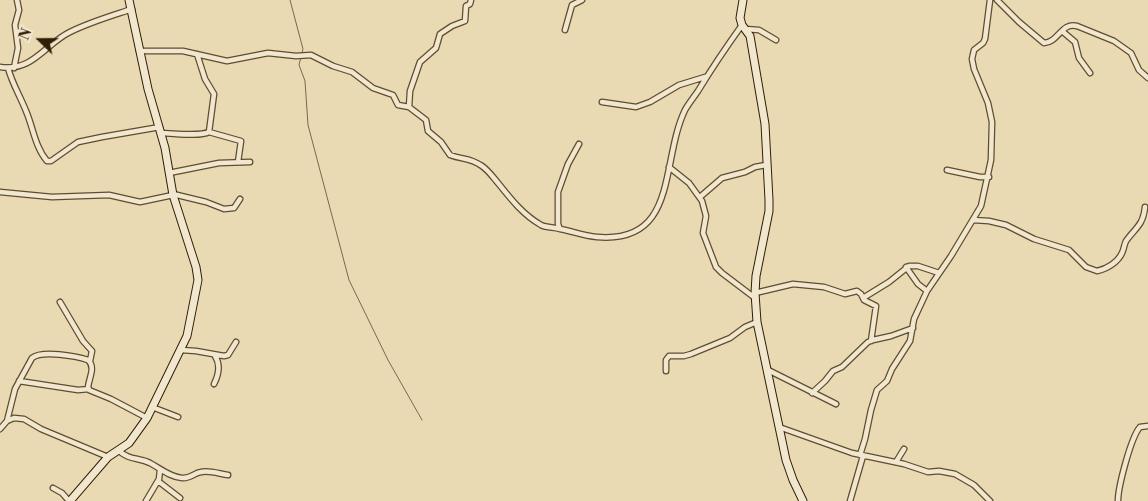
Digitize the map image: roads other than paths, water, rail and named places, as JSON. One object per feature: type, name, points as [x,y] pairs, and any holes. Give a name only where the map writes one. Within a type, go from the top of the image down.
[{"type":"street","points":[[14,68],[18,48],[15,25],[18,10],[17,0]]},
{"type":"street","points":[[53,488],[62,493],[69,501],[108,457],[129,443],[147,418],[190,329],[198,280],[196,267],[173,195],[160,130],[148,89],[129,0]]},
{"type":"street","points":[[409,107],[410,91],[420,62],[436,48],[440,34],[452,26],[465,21],[466,6],[470,4],[471,0]]},
{"type":"street","points":[[564,30],[572,6],[582,0]]},
{"type":"street","points":[[743,0],[740,18],[750,36],[765,124],[769,211],[756,276],[757,322],[779,427],[793,480],[803,501]]},
{"type":"street","points":[[850,501],[877,390],[887,381],[892,369],[910,341],[914,319],[927,291],[981,206],[991,160],[992,122],[988,103],[972,58],[974,50],[985,39],[990,0]]},
{"type":"street","points":[[997,0],[1044,43],[1053,41],[1066,26],[1077,26],[1114,42],[1131,53],[1139,70],[1148,78]]},
{"type":"street","points":[[0,67],[14,68],[41,55],[69,32],[132,9]]},
{"type":"street","points":[[139,51],[172,50],[227,61],[268,53],[296,56],[311,55],[333,66],[352,72],[370,85],[393,95],[398,105],[409,107],[426,120],[428,131],[441,142],[450,155],[472,160],[484,168],[526,214],[541,225],[576,234],[608,238],[636,232],[648,224],[656,212],[664,190],[683,115],[705,77],[744,27]]},
{"type":"street","points":[[744,27],[760,30],[776,40]]},
{"type":"street","points":[[1062,30],[1076,42],[1079,58],[1090,73]]},
{"type":"street","points":[[197,54],[205,79],[214,94],[209,132]]},
{"type":"street","points":[[8,68],[12,84],[27,113],[38,145],[47,161],[51,161],[78,142],[102,136],[160,130],[199,134],[207,134],[209,132],[241,141],[238,162]]},
{"type":"street","points":[[602,102],[636,106],[650,102],[679,85],[705,77]]},
{"type":"street","points":[[560,229],[558,224],[558,192],[568,164],[579,144]]},
{"type":"street","points":[[169,172],[219,163],[250,162]]},
{"type":"street","points":[[700,197],[722,178],[766,165]]},
{"type":"street","points":[[669,167],[690,183],[700,197],[706,216],[703,233],[716,267],[722,274],[755,295],[793,284],[824,287],[845,294],[857,291],[863,298],[876,306],[871,341]]},
{"type":"street","points":[[947,170],[988,177]]},
{"type":"street","points":[[0,192],[52,197],[109,195],[140,202],[173,195],[206,202],[224,209],[234,208],[240,199]]},
{"type":"street","points":[[973,220],[1006,225],[1034,239],[1069,250],[1086,267],[1097,271],[1112,265],[1120,257],[1127,240],[1137,230],[1141,222],[1144,207]]},
{"type":"street","points":[[863,298],[909,266],[918,266],[939,273]]},
{"type":"street","points":[[906,267],[918,284],[927,291]]},
{"type":"street","points":[[60,302],[92,351],[90,361],[92,372],[88,385],[89,389]]},
{"type":"street","points":[[666,371],[666,360],[669,356],[691,354],[730,338],[745,327],[757,322]]},
{"type":"street","points":[[812,393],[851,356],[871,341],[912,328]]},
{"type":"street","points":[[181,350],[196,351],[220,357],[228,355],[236,342]]},
{"type":"street","points":[[7,421],[13,396],[32,358],[38,354],[48,354],[76,356],[90,361]]},
{"type":"street","points":[[214,384],[219,373],[218,362],[215,356]]},
{"type":"street","points":[[768,370],[836,404]]},
{"type":"street","points":[[19,381],[78,390],[89,389],[147,418]]},
{"type":"street","points":[[152,407],[178,418]]},
{"type":"street","points":[[0,429],[7,421],[14,418],[24,419],[41,430],[108,457]]},
{"type":"street","points":[[1118,501],[1123,471],[1135,434],[1140,427],[1148,426]]},
{"type":"street","points":[[779,427],[861,455],[896,462],[928,472],[940,471],[955,474],[974,485],[988,500]]},
{"type":"street","points":[[896,462],[904,449]]},
{"type":"street","points":[[118,450],[124,456],[150,463],[160,470],[182,478],[200,472],[228,475]]},
{"type":"street","points":[[146,501],[158,481],[160,470]]},
{"type":"street","points":[[158,481],[180,498]]},
{"type":"waterway","points":[[290,0],[303,49],[299,65],[305,81],[308,125],[349,280],[388,360],[422,420]]}]
